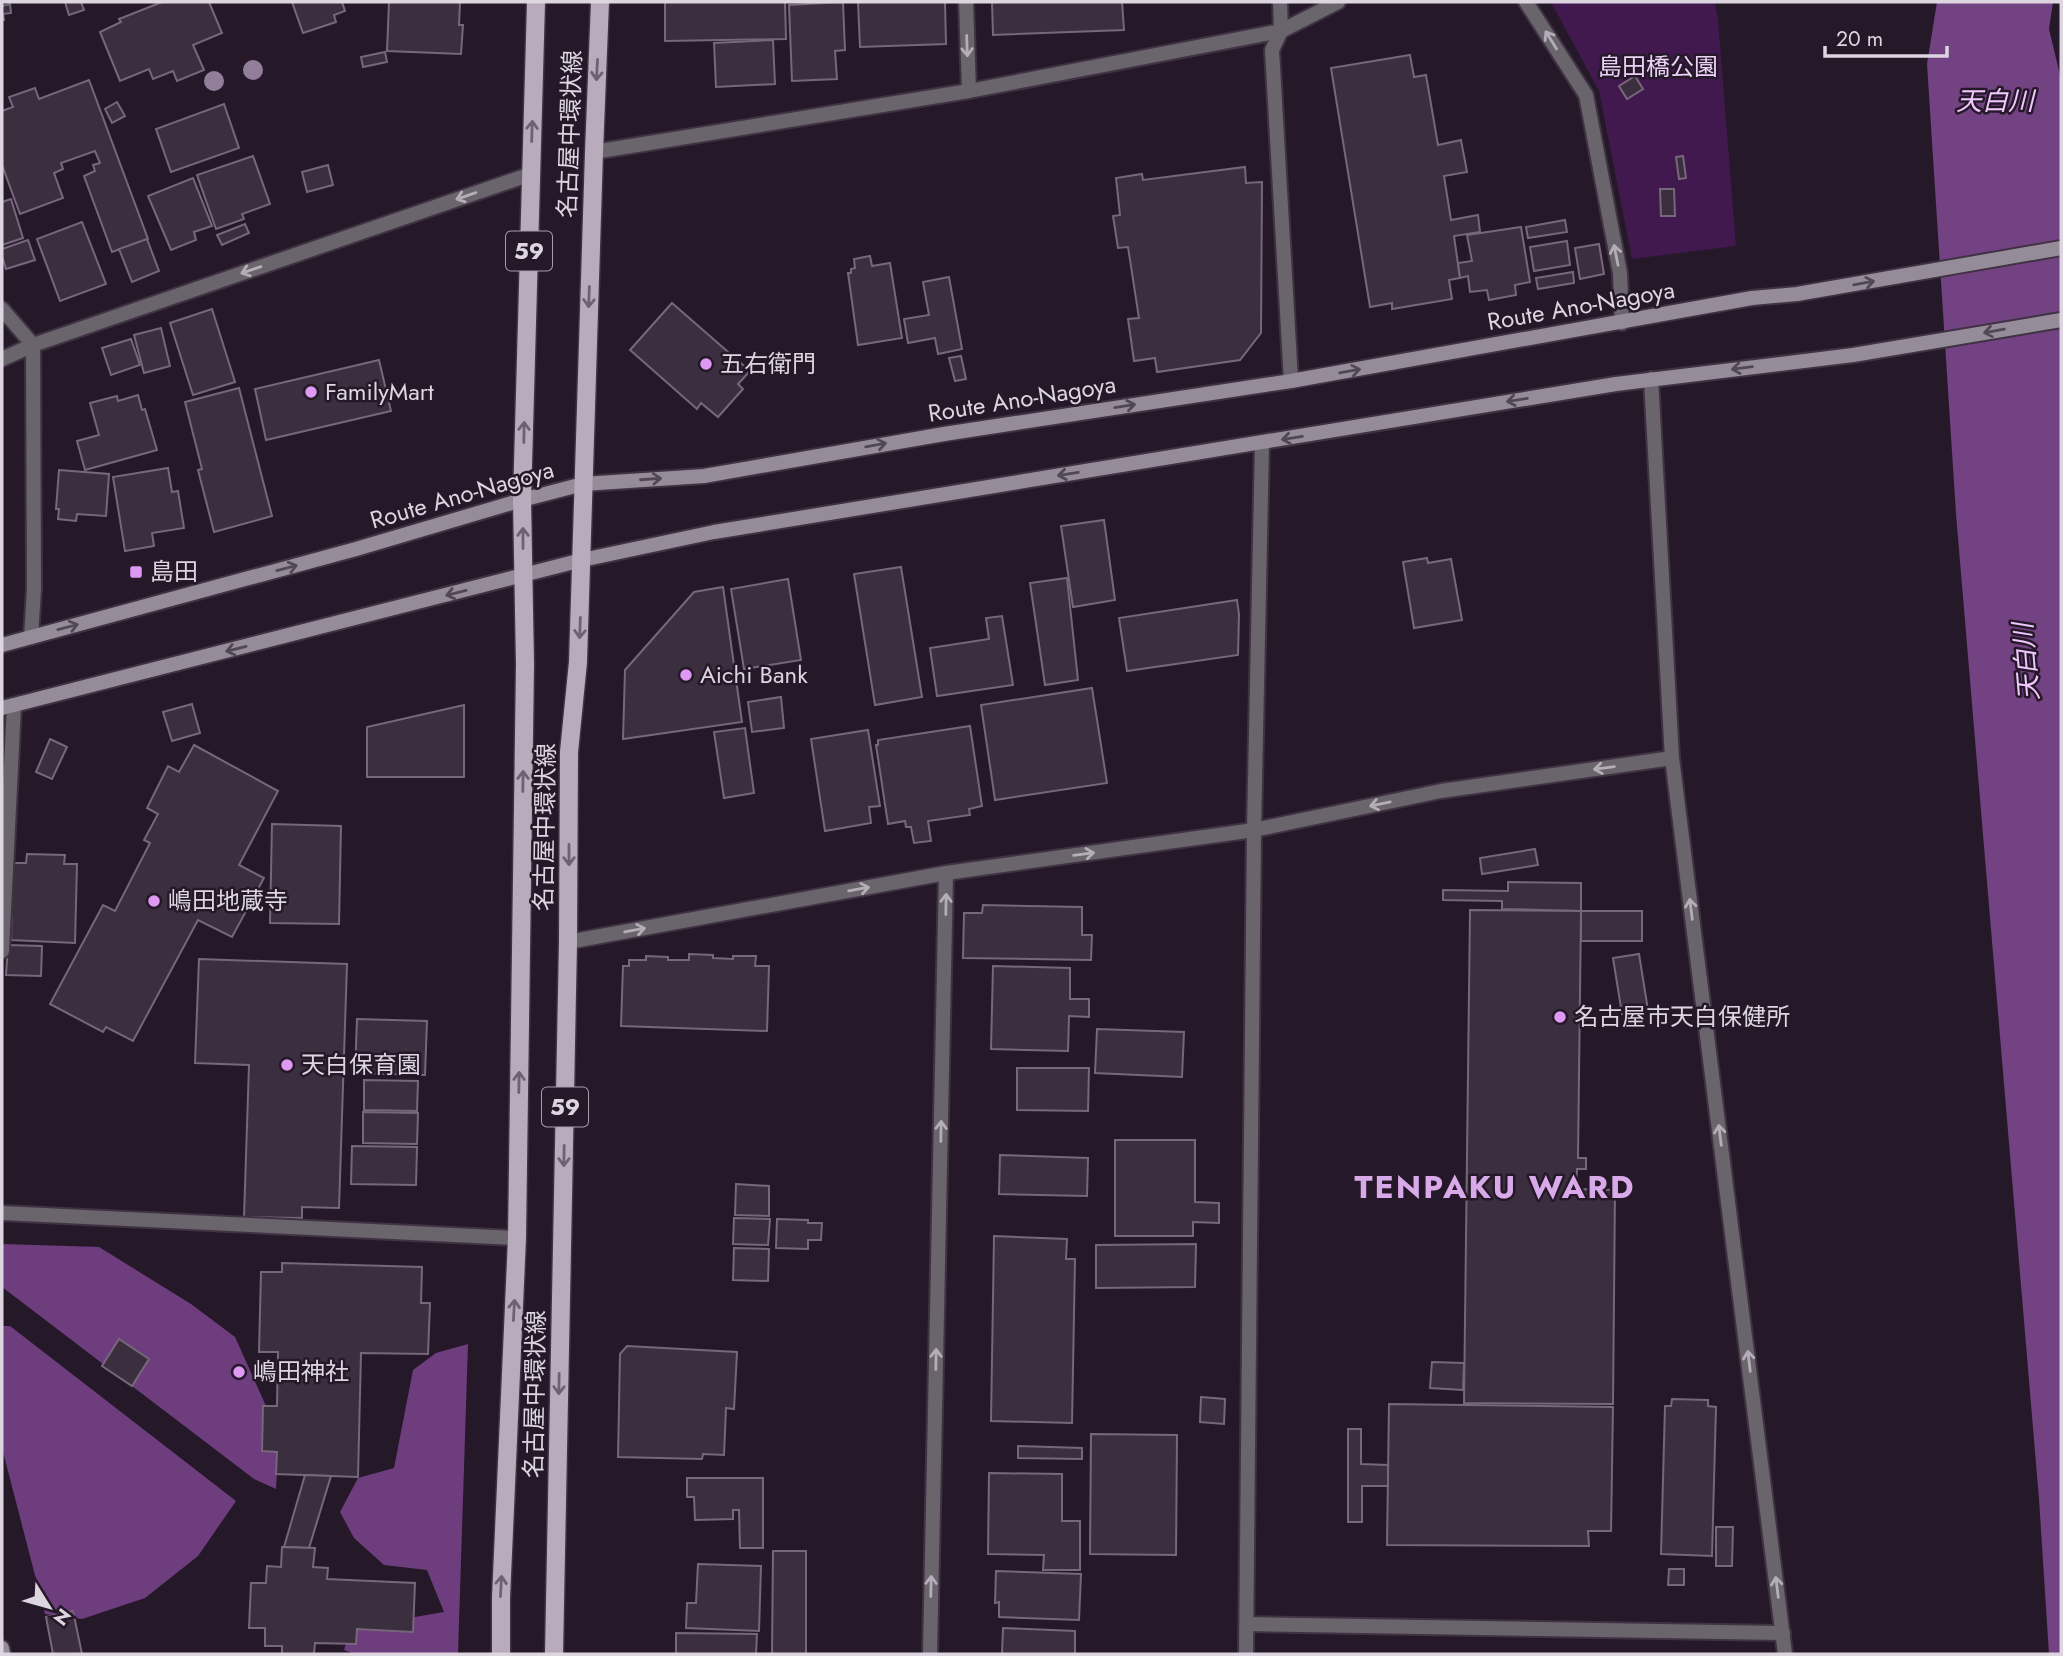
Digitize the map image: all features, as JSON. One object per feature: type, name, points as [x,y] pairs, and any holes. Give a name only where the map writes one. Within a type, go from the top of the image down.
[{"type":"main road","name":"名古屋中環状線","points":[[501,1654],[501,1584],[517,1238],[525,664],[522,500],[536,2]]},
{"type":"main road","name":"名古屋中環状線","points":[[554,1654],[568,942],[569,752],[578,662],[600,2]]},
{"type":"main road","name":"Route Ano-Nagoya","points":[[2,645],[583,484],[704,476],[944,433],[1291,381],[1752,298],[1797,294],[2061,248]]},
{"type":"main road","points":[[8,707],[582,560],[714,532],[1616,384],[1853,355],[2061,320]]},
{"type":"main road","points":[[2,1648],[3,1654]]},
{"type":"street","points":[[966,2],[969,91]]},
{"type":"street","points":[[1280,2],[1281,31],[1272,50],[1291,381]]},
{"type":"street","points":[[594,152],[969,91],[1281,31],[1338,2]]},
{"type":"street","points":[[1526,2],[1586,95],[1620,273],[1622,323]]},
{"type":"street","points":[[2,359],[33,345],[531,174]]},
{"type":"street","points":[[2,309],[33,345],[34,589],[31,637]]},
{"type":"street","points":[[1651,379],[1672,758],[1786,1654]]},
{"type":"street","points":[[1246,1654],[1254,830],[1262,443]]},
{"type":"street","points":[[2,951],[8,707]]},
{"type":"street","points":[[568,942],[946,873],[1254,830],[1441,791],[1672,758]]},
{"type":"street","points":[[930,1654],[946,873]]},
{"type":"street","points":[[2,1213],[517,1238]]},
{"type":"street","points":[[1247,1624],[1783,1633]]},
{"type":"green space","name":"島田橋公園","points":[[1551,2],[1715,2],[1736,246],[1632,259],[1599,91]]},
{"type":"shaded area","points":[[2,1244],[99,1247],[191,1304],[235,1337],[279,1435],[276,1489],[254,1479],[2,1287]]},
{"type":"shaded area","points":[[2,1326],[10,1326],[236,1501],[198,1556],[145,1598],[82,1619],[45,1614],[2,1448]]},
{"type":"shaded area","points":[[468,1344],[458,1654],[355,1654],[344,1650],[351,1628],[444,1612],[427,1570],[384,1565],[354,1538],[340,1512],[358,1478],[394,1468],[413,1370],[436,1353]]},
{"type":"water","name":"天白川","points":[[1937,2],[2053,2],[2049,29],[2060,75],[2061,1654],[2049,1654],[2039,1499],[1956,514],[1927,64]]},
{"type":"building","points":[[65,2],[81,2],[84,10],[69,15]]},
{"type":"building","points":[[162,2],[209,2],[222,33],[193,45],[204,70],[177,81],[173,71],[153,79],[149,69],[120,81],[100,32],[121,22],[119,19]]},
{"type":"building","points":[[292,2],[342,2],[345,11],[334,15],[336,22],[303,33]]},
{"type":"building","points":[[389,2],[460,2],[459,25],[463,25],[461,54],[387,51]]},
{"type":"building","points":[[665,2],[785,2],[786,39],[665,41]]},
{"type":"building","points":[[843,2],[845,50],[835,51],[837,79],[792,81],[789,5]]},
{"type":"building","points":[[858,2],[945,2],[946,44],[860,47]]},
{"type":"building","points":[[992,2],[1122,2],[1124,30],[993,35]]},
{"type":"building","points":[[10,4],[11,13],[3,14],[2,20],[2,6]]},
{"type":"building","points":[[773,40],[775,84],[716,87],[714,43]]},
{"type":"building","points":[[385,52],[387,62],[363,67],[361,57]]},
{"type":"building","points":[[1410,55],[1414,77],[1426,75],[1438,145],[1461,140],[1467,172],[1444,176],[1451,220],[1478,215],[1480,232],[1454,236],[1460,278],[1449,280],[1452,299],[1392,309],[1392,303],[1370,307],[1331,68]]},
{"type":"building","points":[[1635,76],[1643,89],[1627,99],[1619,86]]},
{"type":"building","points":[[89,80],[148,239],[112,252],[84,176],[95,171],[93,165],[100,163],[95,151],[61,163],[63,169],[54,173],[63,198],[20,214],[2,165],[2,111],[13,107],[9,97],[35,88],[39,99]]},
{"type":"building","points":[[117,102],[125,116],[112,123],[105,109]]},
{"type":"building","points":[[224,104],[239,148],[171,172],[156,129]]},
{"type":"building","points":[[253,156],[270,204],[242,214],[244,219],[216,229],[197,175]]},
{"type":"building","points":[[1683,156],[1686,178],[1679,179],[1676,157]]},
{"type":"building","points":[[328,165],[333,185],[307,192],[302,172]]},
{"type":"building","points":[[1245,167],[1246,183],[1262,182],[1261,333],[1240,360],[1157,372],[1155,358],[1134,361],[1128,319],[1139,318],[1128,247],[1118,248],[1113,216],[1120,215],[1116,178],[1142,174],[1143,180]]},
{"type":"building","points":[[193,178],[212,226],[194,232],[196,240],[171,250],[148,196]]},
{"type":"building","points":[[1660,189],[1674,189],[1675,216],[1661,216]]},
{"type":"building","points":[[11,199],[23,238],[2,245],[2,202]]},
{"type":"building","points":[[1565,220],[1567,232],[1528,238],[1526,227]]},
{"type":"building","points":[[82,222],[106,284],[60,301],[37,239]]},
{"type":"building","points":[[245,224],[249,233],[222,245],[217,235]]},
{"type":"building","points":[[1521,227],[1530,282],[1515,285],[1516,295],[1489,300],[1487,290],[1470,292],[1468,276],[1460,278],[1458,263],[1472,261],[1467,235]]},
{"type":"building","points":[[147,239],[159,271],[132,282],[119,249]]},
{"type":"building","points":[[28,240],[35,260],[6,269],[2,249]]},
{"type":"building","points":[[1567,241],[1570,265],[1534,271],[1530,247]]},
{"type":"building","points":[[1599,244],[1604,274],[1580,279],[1575,248]]},
{"type":"building","points":[[870,256],[872,266],[890,263],[902,338],[858,345],[848,273],[855,268],[854,259]]},
{"type":"building","points":[[1573,272],[1574,283],[1538,289],[1536,278]]},
{"type":"building","points":[[949,277],[962,349],[938,354],[935,338],[908,343],[904,319],[929,315],[923,282]]},
{"type":"building","points":[[672,303],[750,371],[738,384],[743,389],[718,417],[701,403],[697,409],[630,350]]},
{"type":"building","points":[[212,309],[235,382],[193,395],[170,323]]},
{"type":"building","points":[[161,328],[170,366],[144,373],[134,335]]},
{"type":"building","points":[[131,339],[140,365],[111,375],[102,348]]},
{"type":"building","points":[[961,356],[966,379],[955,381],[949,358]]},
{"type":"building","points":[[379,360],[391,411],[266,440],[255,389]]},
{"type":"building","points":[[239,388],[272,516],[214,532],[198,470],[202,469],[185,402]]},
{"type":"building","points":[[138,395],[157,450],[85,470],[77,441],[99,435],[90,403],[117,396],[118,401]]},
{"type":"building","points":[[168,468],[172,492],[178,491],[184,528],[152,533],[154,546],[125,551],[113,477]]},
{"type":"building","points":[[59,470],[109,474],[106,516],[77,514],[76,521],[58,519],[59,509],[56,509]]},
{"type":"building","points":[[1104,520],[1115,600],[1073,607],[1061,526]]},
{"type":"building","points":[[1427,558],[1428,563],[1451,559],[1462,620],[1414,628],[1403,562]]},
{"type":"building","points":[[901,567],[922,697],[875,705],[854,574]]},
{"type":"building","points":[[1067,578],[1078,680],[1045,685],[1030,583]]},
{"type":"building","points":[[788,579],[801,660],[744,669],[731,589]]},
{"type":"building","points":[[723,587],[742,722],[623,739],[625,670],[694,592]]},
{"type":"building","points":[[1237,600],[1238,655],[1127,671],[1119,618]]},
{"type":"building","points":[[1002,616],[1013,685],[937,696],[930,648],[989,639],[986,618]]},
{"type":"building","points":[[1092,688],[1107,783],[995,800],[981,705]]},
{"type":"building","points":[[781,697],[784,728],[752,732],[748,702]]},
{"type":"building","points":[[192,704],[200,733],[172,741],[163,712]]},
{"type":"building","points":[[464,705],[464,777],[367,777],[367,727]]},
{"type":"building","points":[[970,726],[982,806],[969,809],[970,815],[928,821],[931,841],[914,843],[911,827],[906,827],[905,821],[888,824],[876,745],[878,740]]},
{"type":"building","points":[[745,728],[754,793],[724,798],[714,732]]},
{"type":"building","points":[[868,730],[880,806],[869,807],[871,823],[825,831],[811,739]]},
{"type":"building","points":[[50,739],[67,747],[52,779],[36,772]]},
{"type":"building","points":[[194,745],[278,791],[239,865],[264,878],[232,937],[198,920],[133,1041],[106,1027],[103,1032],[50,1004],[103,905],[115,911],[150,843],[144,840],[158,814],[147,808],[168,766],[179,772]]},
{"type":"building","points":[[272,824],[341,826],[339,924],[270,923]]},
{"type":"building","points":[[1535,849],[1538,865],[1482,874],[1480,858]]},
{"type":"building","points":[[27,854],[65,855],[64,864],[77,864],[75,943],[11,940],[13,863],[26,863]]},
{"type":"building","points":[[1508,882],[1581,883],[1581,911],[1502,909],[1502,901],[1443,900],[1443,890],[1508,891]]},
{"type":"building","points":[[983,905],[1082,907],[1082,935],[1092,935],[1091,960],[963,958],[964,913],[982,913]]},
{"type":"building","points":[[1470,910],[1581,911],[1578,1158],[1586,1158],[1586,1169],[1577,1169],[1576,1189],[1615,1190],[1613,1404],[1464,1403]]},
{"type":"building","points":[[1581,911],[1642,911],[1642,941],[1581,941]]},
{"type":"building","points":[[8,945],[42,946],[41,976],[6,975]]},
{"type":"building","points":[[689,954],[733,959],[733,956],[756,956],[755,966],[769,966],[767,1031],[621,1026],[623,966],[629,966],[629,960],[646,960],[646,956],[689,960]]},
{"type":"building","points":[[1639,954],[1648,1010],[1622,1014],[1613,958]]},
{"type":"building","points":[[199,959],[347,964],[339,1208],[302,1207],[302,1218],[244,1217],[249,1065],[195,1063]]},
{"type":"building","points":[[993,966],[1070,968],[1070,999],[1089,999],[1089,1017],[1069,1016],[1068,1051],[991,1049]]},
{"type":"building","points":[[357,1019],[427,1021],[425,1075],[355,1073]]},
{"type":"building","points":[[1097,1029],[1184,1032],[1182,1077],[1095,1073]]},
{"type":"building","points":[[1017,1068],[1089,1068],[1088,1111],[1017,1110]]},
{"type":"building","points":[[364,1080],[418,1081],[417,1111],[364,1110]]},
{"type":"building","points":[[363,1112],[418,1113],[417,1144],[363,1143]]},
{"type":"building","points":[[1115,1140],[1195,1140],[1195,1202],[1219,1203],[1219,1223],[1193,1222],[1193,1236],[1115,1236]]},
{"type":"building","points":[[352,1146],[417,1147],[416,1185],[351,1184]]},
{"type":"building","points":[[1000,1155],[1088,1158],[1087,1196],[999,1194]]},
{"type":"building","points":[[736,1184],[769,1186],[769,1216],[735,1215]]},
{"type":"building","points":[[734,1218],[770,1219],[768,1245],[733,1244]]},
{"type":"building","points":[[777,1219],[822,1223],[821,1240],[808,1240],[808,1249],[776,1248]]},
{"type":"building","points":[[994,1236],[1067,1239],[1066,1259],[1075,1259],[1072,1423],[991,1421]]},
{"type":"building","points":[[1196,1244],[1195,1287],[1096,1288],[1096,1245]]},
{"type":"building","points":[[734,1248],[769,1249],[768,1281],[733,1280]]},
{"type":"building","points":[[282,1263],[422,1267],[421,1303],[430,1303],[428,1354],[361,1353],[358,1477],[276,1474],[277,1452],[262,1451],[263,1406],[277,1406],[278,1352],[259,1352],[261,1272],[282,1272]]},
{"type":"building","points":[[119,1339],[149,1359],[132,1386],[102,1366]]},
{"type":"building","points":[[627,1346],[737,1352],[734,1409],[726,1408],[724,1455],[703,1454],[702,1459],[618,1457],[620,1354]]},
{"type":"building","points":[[1432,1362],[1464,1363],[1463,1390],[1430,1388]]},
{"type":"building","points":[[1201,1397],[1225,1399],[1224,1424],[1200,1422]]},
{"type":"building","points":[[1672,1399],[1708,1400],[1708,1406],[1716,1407],[1712,1556],[1661,1554],[1665,1406],[1671,1406]]},
{"type":"building","points":[[1389,1404],[1613,1407],[1611,1531],[1588,1531],[1589,1546],[1387,1545]]},
{"type":"building","points":[[1348,1429],[1361,1429],[1361,1464],[1388,1465],[1388,1486],[1362,1486],[1362,1522],[1348,1522]]},
{"type":"building","points":[[1091,1434],[1177,1435],[1176,1555],[1090,1554]]},
{"type":"building","points":[[1018,1446],[1082,1448],[1082,1459],[1018,1458]]},
{"type":"building","points":[[989,1473],[1062,1474],[1062,1521],[1080,1521],[1080,1570],[1043,1570],[1044,1555],[988,1554]]},
{"type":"building","points":[[305,1475],[331,1476],[309,1548],[284,1547]]},
{"type":"building","points":[[687,1478],[763,1478],[763,1548],[740,1548],[739,1510],[733,1510],[733,1519],[695,1520],[694,1497],[687,1497]]},
{"type":"building","points":[[1716,1527],[1733,1527],[1732,1566],[1716,1566]]},
{"type":"building","points":[[282,1547],[315,1548],[313,1567],[328,1568],[327,1579],[415,1583],[413,1632],[357,1629],[356,1644],[315,1643],[314,1654],[282,1654],[282,1646],[265,1646],[265,1628],[249,1628],[251,1583],[266,1583],[267,1566],[281,1567]]},
{"type":"building","points":[[773,1551],[806,1551],[806,1654],[772,1654]]},
{"type":"building","points":[[698,1564],[761,1566],[759,1631],[686,1628],[687,1603],[696,1603]]},
{"type":"building","points":[[1669,1569],[1684,1569],[1684,1585],[1668,1585]]},
{"type":"building","points":[[996,1571],[1081,1574],[1079,1620],[999,1617],[999,1602],[995,1603]]},
{"type":"building","points":[[73,1611],[82,1654],[53,1654],[46,1617]]},
{"type":"building","points":[[1003,1628],[1075,1631],[1075,1654],[1002,1654]]},
{"type":"building","points":[[676,1633],[757,1634],[756,1654],[676,1654]]},
{"type":"place","name":"五右衛門","points":[[706,364]]},
{"type":"place","name":"FamilyMart","points":[[311,392]]},
{"type":"place","name":"島田","points":[[136,572]]},
{"type":"place","name":"Aichi Bank","points":[[686,675]]},
{"type":"place","name":"嶋田地蔵寺","points":[[154,901]]},
{"type":"place","name":"名古屋市天白保健所","points":[[1560,1017]]},
{"type":"place","name":"天白保育園","points":[[287,1065]]},
{"type":"place","name":"嶋田神社","points":[[239,1372]]},
{"type":"district","name":"TENPAKU WARD","points":[[1495,1187]]}]
